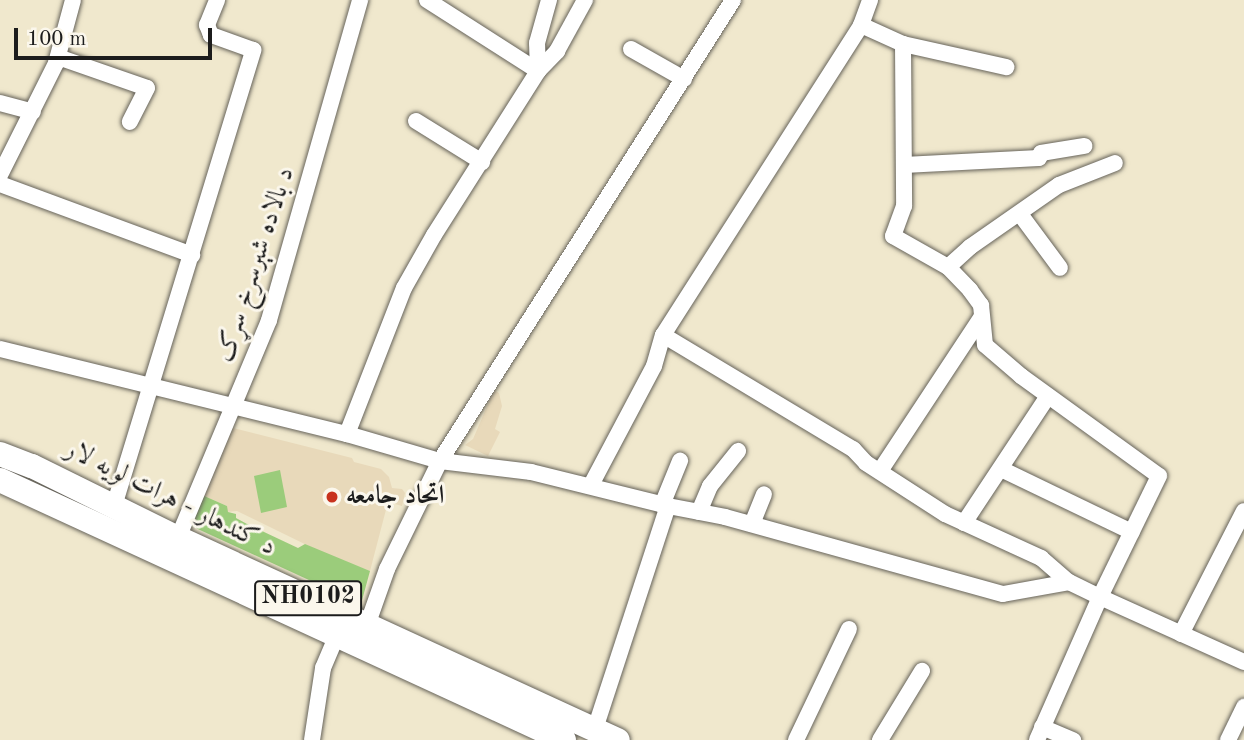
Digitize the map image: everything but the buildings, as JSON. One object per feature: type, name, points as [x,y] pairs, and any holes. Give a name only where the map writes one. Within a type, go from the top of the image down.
[{"type":"highway","name":"د کندهار - هرات لويه لار","points":[[0,454],[32,466],[178,538],[354,635],[564,740]]},
{"type":"highway","name":"د کندهار - هرات لويه لار","points":[[0,480],[354,635],[618,740]]},
{"type":"street","points":[[0,175],[58,57],[73,0]]},
{"type":"street","points":[[114,506],[253,50],[211,35],[207,25],[217,0]]},
{"type":"street","name":"د بالاده شېرسرخ سړک","points":[[178,538],[269,320],[360,0]]},
{"type":"street","points":[[427,0],[538,71]]},
{"type":"street","points":[[538,71],[537,43],[549,0]]},
{"type":"street","points":[[347,434],[404,288],[434,235],[538,71],[556,51],[586,0]]},
{"type":"street","points":[[312,740],[323,668],[354,635],[440,461],[733,0]]},
{"type":"street","points":[[591,485],[654,366],[663,335],[861,25],[870,0]]},
{"type":"street","points":[[861,25],[903,44],[1006,66]]},
{"type":"street","points":[[903,44],[904,206],[893,236],[948,267],[981,305],[985,345],[1048,396],[1159,475],[1039,733],[1073,740]]},
{"type":"street","points":[[631,49],[684,79]]},
{"type":"street","points":[[58,57],[147,88],[130,122]]},
{"type":"street","points":[[0,103],[33,112]]},
{"type":"street","points":[[416,121],[482,162]]},
{"type":"street","points":[[904,165],[1039,158],[1041,153],[1084,146]]},
{"type":"street","points":[[948,267],[970,247],[1059,185],[1115,163]]},
{"type":"street","points":[[0,184],[192,255]]},
{"type":"street","points":[[1020,214],[1060,268]]},
{"type":"street","points":[[880,471],[981,318]]},
{"type":"street","points":[[663,335],[853,449],[880,471],[945,514],[1041,558],[1069,582],[1244,662]]},
{"type":"street","points":[[0,349],[347,434],[440,461],[510,468],[752,524],[1003,594],[1069,582]]},
{"type":"street","points":[[964,523],[1048,396]]},
{"type":"street","points":[[699,512],[710,486],[738,451]]},
{"type":"street","points":[[595,729],[680,461]]},
{"type":"street","points":[[1001,469],[1132,532]]},
{"type":"street","points":[[752,524],[764,495]]},
{"type":"street","points":[[1181,634],[1244,511]]},
{"type":"street","points":[[796,740],[849,629]]},
{"type":"street","points":[[880,740],[922,671]]},
{"type":"street","points":[[1228,740],[1244,707]]},
{"type":"shaded area","points":[[494,390],[499,393],[502,406],[495,429],[500,432],[488,456],[465,445],[473,439]]},
{"type":"shaded area","points":[[233,428],[352,458],[354,462],[381,469],[389,477],[392,488],[402,489],[405,493],[402,506],[388,502],[370,571],[323,553],[237,511],[227,512],[227,506],[202,495]]},
{"type":"green space","points":[[280,470],[287,507],[261,513],[254,476]]},
{"type":"green space","points":[[202,495],[227,506],[228,512],[236,514],[236,518],[298,548],[305,544],[370,571],[361,604],[189,525]]},
{"type":"place","name":"اتحاد جامعه","points":[[332,497]]}]
